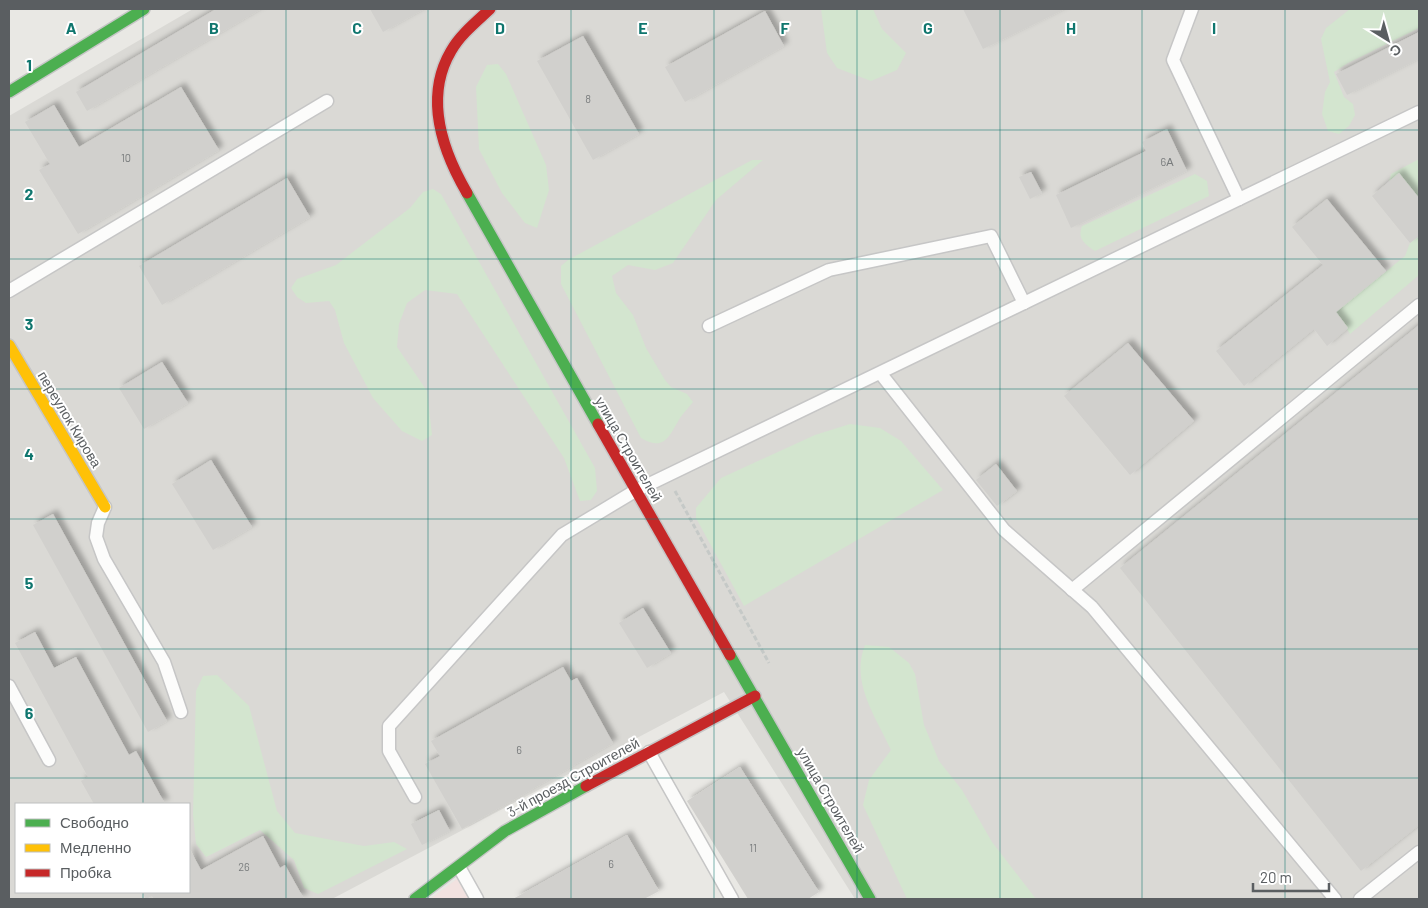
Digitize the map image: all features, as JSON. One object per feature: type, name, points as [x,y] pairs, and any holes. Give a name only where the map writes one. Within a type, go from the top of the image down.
[{"type":"main road","points":[[9,92],[144,9]]},
{"type":"main road","name":"улица Строителей","points":[[490,9],[462,36],[450,52],[442,74],[437,96],[438,124],[447,153],[463,186],[635,491],[755,696],[870,899]]},
{"type":"main road","name":"переулок Кирова","points":[[9,345],[105,507]]},
{"type":"main road","name":"3-й проезд Строителей","points":[[415,899],[505,831],[755,696]]},
{"type":"lane","points":[[1192,9],[1173,60],[1239,199]]},
{"type":"lane","points":[[9,292],[328,101]]},
{"type":"lane","points":[[415,797],[389,751],[389,726],[562,535],[635,491],[881,374],[1419,112]]},
{"type":"lane","points":[[708,326],[828,270],[991,236],[1024,303]]},
{"type":"lane","points":[[1072,590],[1419,305]]},
{"type":"lane","points":[[881,374],[1004,530],[1092,607],[1335,899]]},
{"type":"lane","points":[[105,507],[98,523],[96,537],[104,559],[164,662],[180,712]]},
{"type":"lane","points":[[9,686],[49,760]]},
{"type":"lane","points":[[649,752],[732,899]]},
{"type":"lane","points":[[1360,899],[1419,852]]},
{"type":"lane","points":[[459,867],[477,899]]},
{"type":"shaded area","points":[[193,9],[1419,9],[1419,899],[855,899],[724,692],[332,899],[9,899],[9,116]]},
{"type":"shaded area","points":[[457,879],[469,899],[430,899]]},
{"type":"green space","points":[[821,9],[873,9],[882,29],[906,53],[897,70],[871,81],[837,68],[827,53]]},
{"type":"green space","points":[[1350,9],[1419,9],[1419,28],[1348,63],[1334,72],[1344,97],[1353,104],[1355,115],[1349,126],[1339,134],[1328,131],[1322,114],[1325,92],[1330,82],[1321,39],[1326,28]]},
{"type":"green space","points":[[498,64],[506,74],[546,165],[549,190],[537,228],[525,223],[502,193],[479,149],[476,87],[487,65]]},
{"type":"green space","points":[[1419,159],[1419,198],[1399,174],[1389,181],[1391,174]]},
{"type":"green space","points":[[752,160],[763,160],[716,200],[673,263],[655,270],[628,265],[612,276],[616,293],[633,315],[646,348],[665,380],[671,387],[687,394],[693,402],[665,440],[661,443],[649,442],[641,438],[561,284],[561,266],[568,260]]},
{"type":"green space","points":[[1195,174],[1207,181],[1209,196],[1095,251],[1081,238],[1082,226]]},
{"type":"green space","points":[[433,189],[441,194],[595,468],[597,491],[591,500],[580,501],[564,458],[457,294],[425,290],[407,303],[399,324],[397,347],[427,391],[432,435],[422,441],[402,431],[373,398],[344,343],[335,310],[329,301],[306,303],[297,297],[291,288],[297,279],[336,265],[410,208],[423,192]]},
{"type":"green space","points":[[1419,236],[1419,275],[1350,334],[1336,312],[1405,256],[1410,243]]},
{"type":"green space","points":[[850,424],[880,428],[901,441],[943,490],[744,606],[696,518],[696,508],[721,478],[815,435]]},
{"type":"green space","points":[[865,645],[889,647],[909,663],[915,674],[924,725],[939,761],[962,790],[992,842],[1036,899],[907,899],[863,805],[869,780],[891,750],[872,712],[863,686],[861,659]]},
{"type":"green space","points":[[217,675],[249,706],[277,811],[295,833],[364,846],[394,842],[407,849],[318,894],[304,888],[294,860],[260,830],[206,857],[196,844],[193,815],[196,691],[203,676]]},
{"type":"building","points":[[216,9],[261,9],[87,111],[76,92]]},
{"type":"building","points":[[370,9],[424,9],[383,32]]},
{"type":"building","points":[[963,9],[1065,9],[983,49]]},
{"type":"building","points":[[765,11],[784,46],[685,102],[665,67]]},
{"type":"building","points":[[1419,32],[1419,59],[1347,95],[1336,74]]},
{"type":"building","points":[[583,36],[639,134],[593,160],[537,61]]},
{"type":"building","points":[[181,87],[219,150],[78,234],[39,170],[50,164],[25,122],[54,105],[79,147]]},
{"type":"building","points":[[1167,129],[1187,171],[1071,228],[1056,195],[1146,151],[1142,142]]},
{"type":"building","points":[[1031,172],[1042,193],[1030,199],[1019,177]]},
{"type":"building","points":[[1399,173],[1419,198],[1419,236],[1410,243],[1372,196]]},
{"type":"building","points":[[287,178],[310,217],[162,305],[139,266]]},
{"type":"building","points":[[1327,199],[1386,271],[1336,312],[1348,328],[1327,346],[1314,329],[1244,386],[1216,351],[1323,265],[1292,227]]},
{"type":"building","points":[[1419,325],[1419,825],[1361,871],[1120,568]]},
{"type":"building","points":[[1128,343],[1194,421],[1130,475],[1064,396]]},
{"type":"building","points":[[162,362],[188,403],[144,429],[119,388]]},
{"type":"building","points":[[211,460],[252,527],[213,550],[172,484]]},
{"type":"building","points":[[996,464],[1017,491],[997,506],[976,480]]},
{"type":"building","points":[[53,514],[167,721],[148,732],[33,525]]},
{"type":"building","points":[[643,608],[671,653],[647,668],[619,623]]},
{"type":"building","points":[[35,632],[54,668],[76,657],[129,755],[136,751],[164,803],[93,803],[81,781],[88,777],[15,643]]},
{"type":"building","points":[[563,667],[571,681],[577,678],[613,743],[462,829],[425,764],[440,756],[431,741]]},
{"type":"building","points":[[740,767],[819,892],[808,899],[748,899],[687,801]]},
{"type":"building","points":[[439,810],[450,831],[422,845],[411,824]]},
{"type":"building","points":[[627,835],[659,891],[644,899],[513,899]]},
{"type":"building","points":[[263,836],[280,868],[285,865],[304,899],[154,899],[152,896],[146,899],[143,893],[190,893],[190,850],[201,870]]},
{"type":"traffic: fast","points":[[9,92],[144,9]]},
{"type":"traffic: fast","points":[[467,193],[598,424]]},
{"type":"traffic: fast","points":[[730,655],[870,899]]},
{"type":"traffic: fast","points":[[415,899],[505,831],[586,786]]},
{"type":"traffic: slow","points":[[9,345],[105,507]]},
{"type":"traffic: jam","points":[[467,193],[450,159],[444,141],[438,105],[439,87],[443,69],[451,51],[469,29],[490,9]]},
{"type":"traffic: jam","points":[[598,424],[730,655]]},
{"type":"traffic: jam","points":[[586,786],[755,696]]}]
